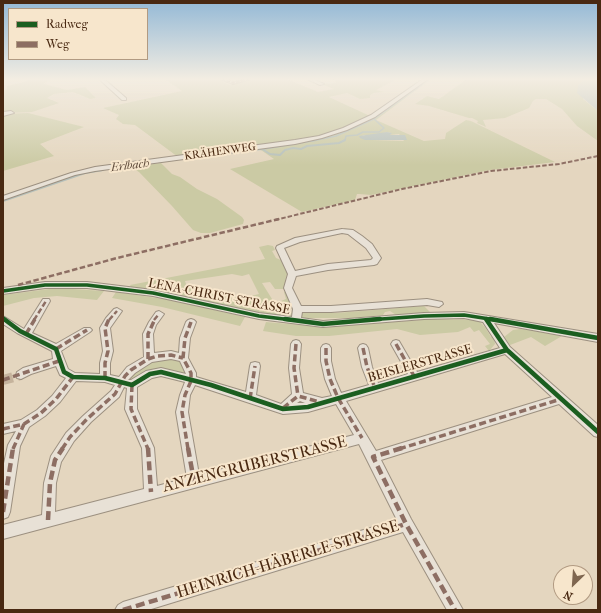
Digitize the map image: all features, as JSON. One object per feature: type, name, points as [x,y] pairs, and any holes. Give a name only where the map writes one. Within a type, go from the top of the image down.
[{"type":"street","name":"KRÄHENWEG","points":[[3,198],[73,174],[95,169],[295,142],[320,137],[345,130],[374,116],[386,108]]},
{"type":"street","points":[[3,114],[11,113]]},
{"type":"street","points":[[292,274],[328,267],[374,262],[378,258],[369,246],[359,238],[350,232],[342,231],[298,240],[281,246],[280,248],[292,274],[288,288],[298,309],[296,321]]},
{"type":"street","name":"LENA-CHRIST-STRASSE","points":[[3,291],[45,286],[87,285],[153,293],[259,316],[323,324],[424,316],[464,315],[598,338]]},
{"type":"street","points":[[26,334],[46,302]]},
{"type":"street","points":[[298,309],[331,309],[427,302],[439,304]]},
{"type":"street","points":[[105,378],[105,363],[108,351],[105,328],[109,320],[117,311]]},
{"type":"street","points":[[148,359],[148,334],[158,314]]},
{"type":"street","points":[[3,319],[26,334],[56,349],[64,372],[73,377],[105,378],[127,384]]},
{"type":"street","points":[[486,319],[507,350],[598,432]]},
{"type":"street","points":[[191,322],[185,338],[183,358],[191,373],[191,381],[184,395],[182,412],[194,481]]},
{"type":"street","points":[[56,349],[87,330]]},
{"type":"street","points":[[296,344],[294,368],[298,396]]},
{"type":"street","name":"BEISLERSTRASSE","points":[[396,344],[414,376]]},
{"type":"street","points":[[326,348],[327,370],[338,398],[362,438]]},
{"type":"street","name":"BEISLERSTRASSE","points":[[363,348],[367,367],[375,388]]},
{"type":"street","name":"BEISLERSTRASSE","points":[[338,398],[507,350]]},
{"type":"street","points":[[127,384],[131,370],[148,359],[157,356],[171,355],[183,358]]},
{"type":"street","points":[[21,375],[27,371],[59,361]]},
{"type":"street","points":[[250,399],[255,366]]},
{"type":"street","points":[[48,520],[50,483],[55,460],[70,438],[87,419],[127,384],[150,374],[162,372],[191,381],[211,385],[283,409],[308,407],[338,398]]},
{"type":"street","points":[[3,429],[24,424],[41,413],[56,399],[73,377]]},
{"type":"street","name":"ANZENGRUBERSTRASSE","points":[[127,384],[131,409],[148,448],[151,492]]},
{"type":"street","points":[[298,396],[322,402]]},
{"type":"street","points":[[283,409],[298,396]]},
{"type":"street","points":[[373,457],[561,399]]},
{"type":"street","points":[[3,512],[14,445],[22,431],[24,424]]},
{"type":"street","name":"ANZENGRUBERSTRASSE","points":[[3,532],[151,492],[362,438],[406,524],[455,610]]},
{"type":"street","name":"HEINRICH-HÄBERLE-STRASSE","points":[[123,610],[406,524]]},
{"type":"green space","points":[[3,108],[45,108],[32,112],[3,113]]},
{"type":"green space","points":[[103,108],[352,108],[370,116],[344,129],[319,137],[178,157],[135,125],[123,124],[116,119],[119,115]]},
{"type":"green space","points":[[382,108],[393,108],[376,120],[424,141],[445,139],[446,133],[466,120],[471,121],[555,162],[490,170],[371,195],[357,194],[355,200],[302,212],[230,169],[274,159],[258,148],[304,142],[334,135],[373,118],[370,116]],"holes":[[[387,132],[391,133],[390,135],[399,134],[404,141],[372,140],[362,135],[376,135]]]},
{"type":"green space","points":[[434,108],[529,108],[505,118],[483,120],[486,127],[477,123],[478,121]]},
{"type":"green space","points":[[560,108],[594,108],[598,111],[598,141],[577,126]]},
{"type":"green space","points":[[28,113],[84,127],[40,144],[54,156],[3,171],[3,114]]},
{"type":"green space","points":[[161,163],[172,174],[180,177],[197,189],[217,199],[242,217],[244,220],[243,224],[210,233],[201,233],[193,230],[139,172],[131,167]]},
{"type":"green space","points":[[268,245],[273,246],[275,250],[272,251],[276,258],[281,260],[288,273],[286,277],[285,289],[275,289],[270,282],[262,283],[276,303],[286,299],[284,292],[286,291],[291,302],[285,306],[293,313],[288,318],[131,287],[130,285],[265,259],[259,247]],"holes":[[[232,274],[242,276],[249,274],[259,294],[243,298],[187,287],[185,281]]]},
{"type":"green space","points":[[57,288],[104,291],[97,300],[57,296],[34,298],[3,306],[3,295]]},
{"type":"green space","points":[[116,292],[170,300],[245,317],[240,326],[162,307],[112,298]]},
{"type":"green space","points":[[424,306],[430,312],[396,315],[390,311],[385,312],[383,315],[354,318],[301,318],[301,312],[336,313]]},
{"type":"green space","points":[[435,319],[478,320],[485,327],[491,337],[494,337],[495,344],[489,351],[485,346],[490,344],[479,330],[474,332],[470,327],[458,332],[420,335],[397,329],[329,336],[296,336],[263,331],[266,322],[323,327]]},
{"type":"green space","points":[[520,329],[562,336],[545,346],[531,337],[510,345],[504,337],[513,330]]},
{"type":"green space","points":[[156,357],[182,359],[189,379],[174,373],[130,381],[128,377]]},
{"type":"shaded area","points":[[387,132],[392,133],[390,135],[405,135],[407,140],[365,140],[359,136]]},
{"type":"waterway","name":"Erlbach","points":[[374,119],[390,108]]},
{"type":"waterway","name":"Erlbach","points":[[195,157],[262,149],[270,154],[280,155],[285,150],[293,148],[301,149],[307,146],[339,143],[345,140],[346,136],[357,135],[363,132],[379,132],[384,128],[374,119]]},
{"type":"waterway","name":"Erlbach","points":[[312,141],[336,136],[374,119]]},
{"type":"waterway","name":"Erlbach","points":[[263,149],[316,140]]},
{"type":"waterway","name":"Erlbach","points":[[3,201],[85,173],[103,170]]},
{"type":"tunnel","points":[[3,380],[21,375]]},
{"type":"marked path","points":[[18,285],[117,258],[402,189],[491,171],[559,164],[598,156]]},
{"type":"marked path","points":[[26,334],[46,301]]},
{"type":"marked path","points":[[105,378],[105,363],[108,351],[105,328],[109,320],[117,311]]},
{"type":"marked path","points":[[48,520],[50,483],[55,460],[70,437],[87,419],[115,394],[125,376],[131,370],[148,359],[148,334],[152,324],[159,314]]},
{"type":"marked path","points":[[191,322],[185,338],[183,358],[191,373],[191,381],[185,395],[182,412],[194,481]]},
{"type":"marked path","points":[[56,349],[87,330]]},
{"type":"marked path","points":[[296,344],[294,368],[298,396]]},
{"type":"marked path","points":[[396,344],[414,376]]},
{"type":"marked path","points":[[326,348],[326,361],[330,379],[338,398],[362,438]]},
{"type":"marked path","points":[[363,348],[367,367],[375,388]]},
{"type":"marked path","points":[[148,359],[157,356],[171,355],[183,358]]},
{"type":"marked path","points":[[3,380],[59,361]]},
{"type":"marked path","points":[[250,399],[255,366]]},
{"type":"marked path","points":[[3,429],[24,424],[41,413],[56,399],[73,377]]},
{"type":"marked path","points":[[132,385],[131,409],[148,448],[151,492]]},
{"type":"marked path","points":[[283,408],[298,396],[320,402]]},
{"type":"marked path","points":[[455,610],[406,524],[373,457],[561,399]]},
{"type":"marked path","points":[[3,512],[14,445],[22,431],[24,424]]},
{"type":"marked path","points":[[123,610],[406,524]]},
{"type":"cycle path","points":[[3,291],[45,285],[87,285],[153,293],[259,316],[323,324],[424,316],[464,315],[598,338]]},
{"type":"cycle path","points":[[3,319],[20,331],[56,349],[64,372],[73,377],[105,378],[132,385],[150,374],[161,372],[211,385],[283,409],[308,407],[507,350]]},
{"type":"cycle path","points":[[486,319],[507,350],[598,432]]}]
